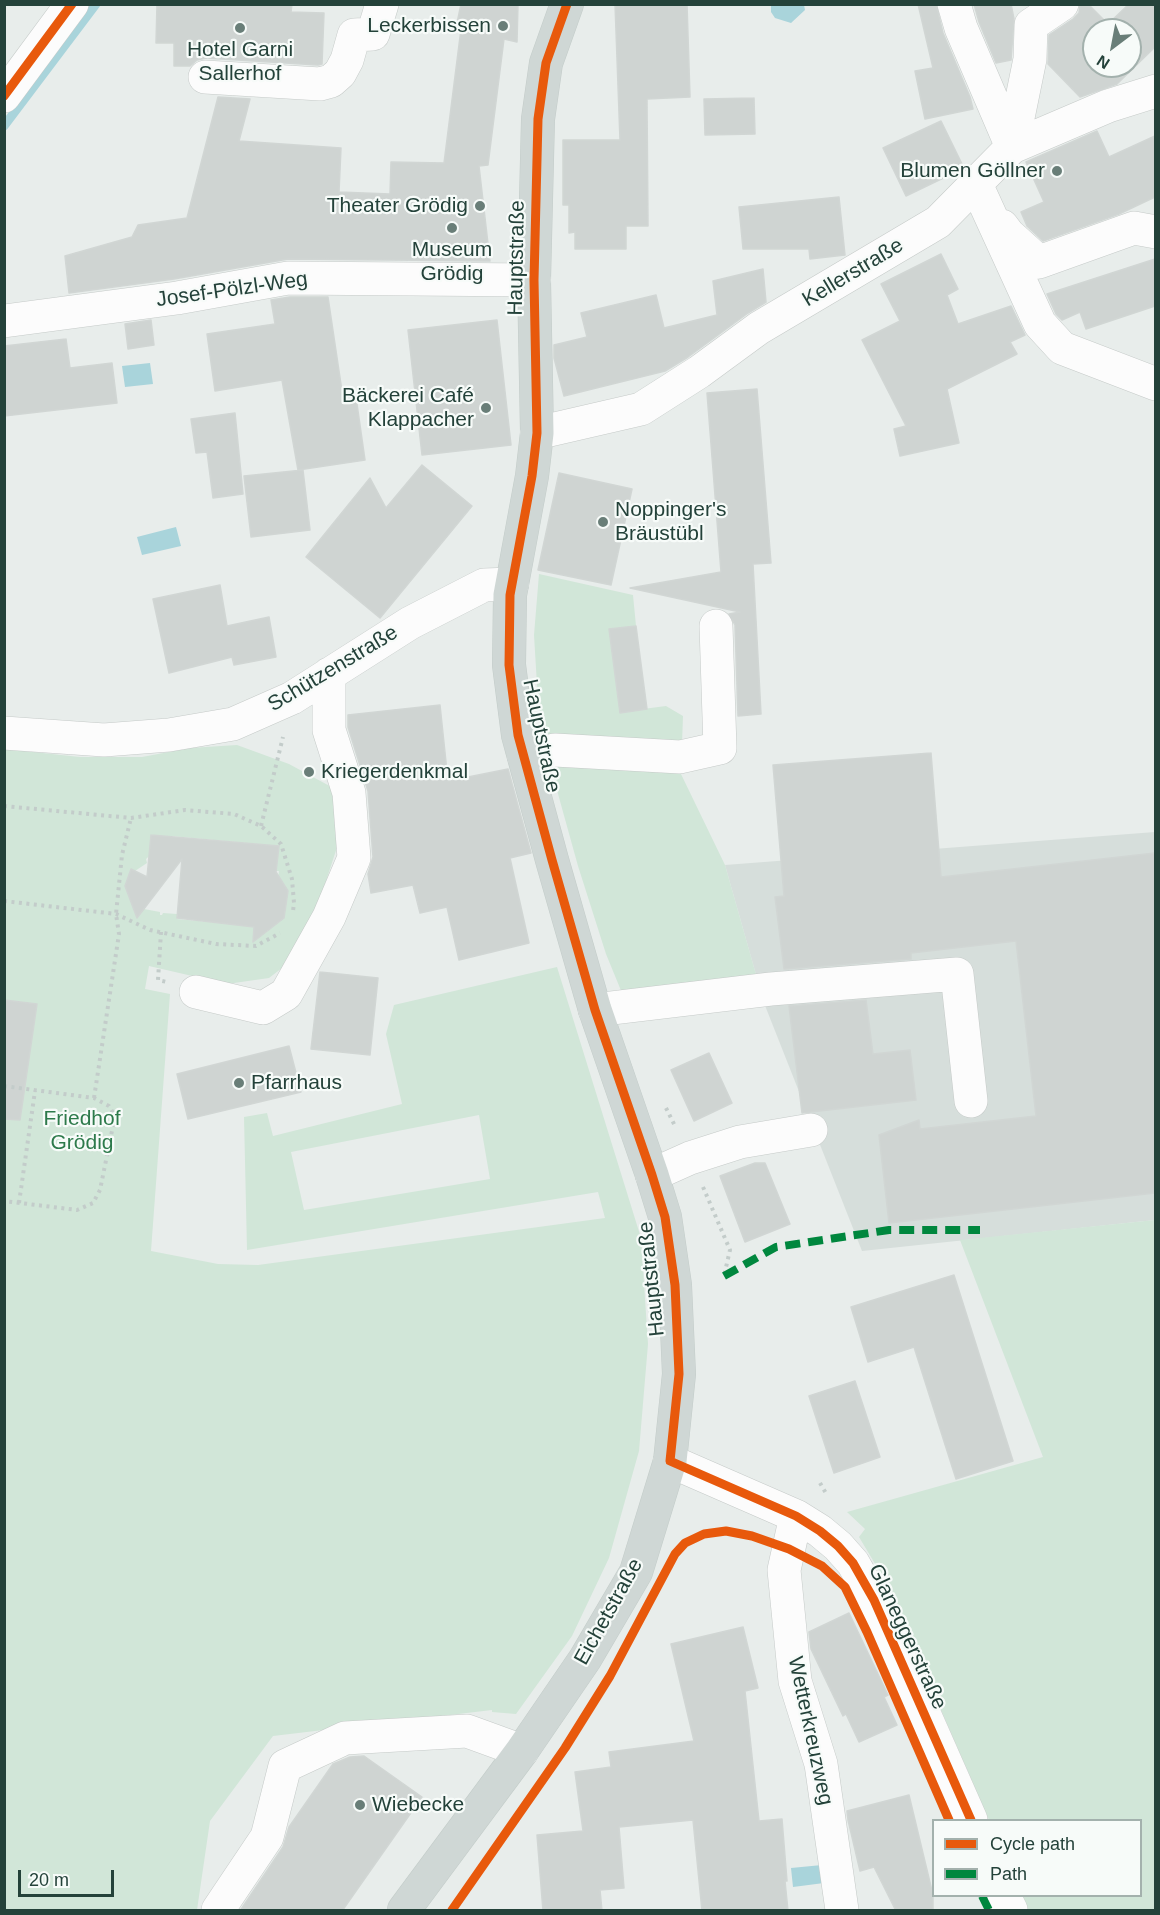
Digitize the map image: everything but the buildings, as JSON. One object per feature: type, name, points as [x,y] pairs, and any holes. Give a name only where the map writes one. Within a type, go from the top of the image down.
[{"type":"main road","name":"Hauptstraße","points":[[567,4],[546,63],[538,119],[534,280],[537,433],[532,476],[512,584],[509,665],[518,735],[595,1010],[665,1217],[675,1285],[679,1374],[670,1461]]},
{"type":"main road","name":"Eichetstraße","points":[[404,1911],[522,1751],[585,1659],[636,1572],[670,1461]]},
{"type":"street","points":[[4,96],[72,4]]},
{"type":"street","points":[[205,77],[320,84],[331,81],[340,73],[347,60],[354,35],[373,34],[382,4]]},
{"type":"street","points":[[954,4],[961,28],[1012,147]]},
{"type":"street","points":[[1012,147],[1030,59],[1031,25],[1062,4]]},
{"type":"street","name":"Kellerstraße","points":[[537,433],[641,409],[699,372],[759,328],[938,222],[980,192],[1012,147],[1108,106],[1155,91]]},
{"type":"street","points":[[980,192],[1008,234],[1039,262],[1134,228],[1155,232]]},
{"type":"street","points":[[980,192],[1040,324],[1062,348],[1155,384]]},
{"type":"street","name":"Josef-Pölzl-Weg","points":[[4,321],[177,298],[288,278],[534,280]]},
{"type":"street","name":"Schützenstraße","points":[[4,733],[104,740],[169,735],[233,724],[292,698],[410,623],[484,585],[512,584]]},
{"type":"street","points":[[524,756],[555,750],[680,757],[720,748],[716,626]]},
{"type":"street","points":[[196,992],[263,1008],[285,994],[329,917],[354,858],[349,793],[329,729],[329,674]]},
{"type":"street","points":[[595,1010],[771,989],[957,974],[971,1101]]},
{"type":"street","points":[[652,1175],[690,1158],[740,1142],[811,1130]]},
{"type":"street","name":"Glaneggerstraße","points":[[670,1461],[796,1516],[820,1531],[853,1563],[874,1600],[970,1819]]},
{"type":"street","name":"Wetterkreuzweg","points":[[796,1516],[784,1570],[795,1681],[821,1764],[842,1911]]},
{"type":"street","points":[[218,1911],[267,1837],[285,1766],[345,1738],[356,1737],[467,1731],[522,1751]]},
{"type":"street","points":[[1004,1897],[1011,1911]]},
{"type":"path","points":[[261,826],[292,698]]},
{"type":"path","points":[[4,806],[132,818],[185,810],[234,814],[261,826],[281,844],[292,879],[294,903],[291,919]]},
{"type":"path","points":[[94,1098],[119,934],[116,914],[122,855],[132,818]]},
{"type":"path","points":[[4,901],[116,914],[150,930],[216,944],[256,946],[279,936],[285,927]]},
{"type":"path","points":[[161,932],[158,980],[196,992]]},
{"type":"path","points":[[4,1086],[94,1098],[109,1106],[116,1116],[100,1190],[93,1203],[77,1210],[4,1201]]},
{"type":"path","points":[[19,1203],[35,1091]]},
{"type":"shaded area","points":[[1155,832],[1155,1220],[862,1251],[764,1003],[725,865]]},
{"type":"green space","points":[[539,574],[633,595],[636,626],[609,629],[620,712],[666,706],[683,716],[682,744],[544,741],[534,635]]},
{"type":"green space","name":"Friedhof Grödig","points":[[237,745],[289,764],[337,790],[342,832],[312,924],[295,958],[269,978],[227,984],[149,966],[145,989],[170,994],[151,1251],[218,1264],[258,1265],[605,1218],[598,1192],[247,1250],[244,1117],[267,1113],[273,1136],[402,1104],[386,1034],[394,1005],[557,967],[641,1238],[648,1344],[639,1451],[609,1558],[572,1636],[516,1714],[492,1712],[492,1710],[273,1736],[210,1821],[197,1910],[5,1910],[4,1071],[36,1004],[5,1000],[5,749],[80,757],[142,757],[190,748]],"holes":[[[171,836],[278,846],[276,871],[279,871],[278,877],[287,897],[282,919],[277,923],[269,923],[267,932],[254,930],[254,926],[177,919],[177,914],[163,913],[160,915],[160,912],[144,909],[141,912],[127,892],[130,891],[135,871],[147,863],[146,859]],[[479,1115],[490,1179],[304,1210],[291,1152]]]},
{"type":"green space","points":[[550,765],[680,772],[725,865],[757,978],[622,993],[606,954],[578,866]]},
{"type":"green space","points":[[1155,1220],[1155,1910],[1027,1910],[1021,1897],[1142,1897],[1142,1819],[989,1819],[883,1577],[859,1537],[865,1529],[847,1512],[1043,1457],[960,1240]]},
{"type":"water","points":[[771,5],[804,5],[805,10],[791,23],[775,18],[771,12]]},
{"type":"water","points":[[150,363],[153,384],[125,387],[122,366]]},
{"type":"water","points":[[176,527],[181,546],[142,555],[137,537]]},
{"type":"water","points":[[822,1865],[824,1883],[793,1887],[791,1868]]},
{"type":"waterway","points":[[4,126],[96,4]]},
{"type":"marked path","points":[[724,1276],[776,1247],[889,1230],[980,1230]]},
{"type":"marked path","points":[[982,1897],[989,1910]]},
{"type":"cycle path","points":[[4,96],[72,4]]},
{"type":"cycle path","points":[[567,4],[546,63],[538,119],[534,280],[537,433],[532,476],[510,595],[509,665],[518,735],[552,860],[595,1010],[665,1217],[675,1285],[679,1374],[670,1461],[796,1516],[820,1531],[853,1563],[874,1600],[971,1819]]},
{"type":"cycle path","points":[[452,1910],[565,1748],[610,1676],[675,1554],[685,1543],[704,1534],[726,1531],[752,1536],[789,1549],[822,1566],[845,1587],[949,1819]]},
{"type":"place","name":"Leckerbissen","points":[[503,26]]},
{"type":"place","name":"Hotel Garni Sallerhof","points":[[240,28]]},
{"type":"place","name":"Blumen Göllner","points":[[1057,171]]},
{"type":"place","name":"Theater Grödig","points":[[480,206]]},
{"type":"place","name":"Museum Grödig","points":[[452,228]]},
{"type":"place","name":"Bäckerei Café Klappacher","points":[[486,408]]},
{"type":"place","name":"Noppinger's Bräustübl","points":[[603,522]]},
{"type":"place","name":"Kriegerdenkmal","points":[[309,772]]},
{"type":"place","name":"Pfarrhaus","points":[[239,1083]]},
{"type":"place","name":"Wiebecke","points":[[360,1805]]}]
